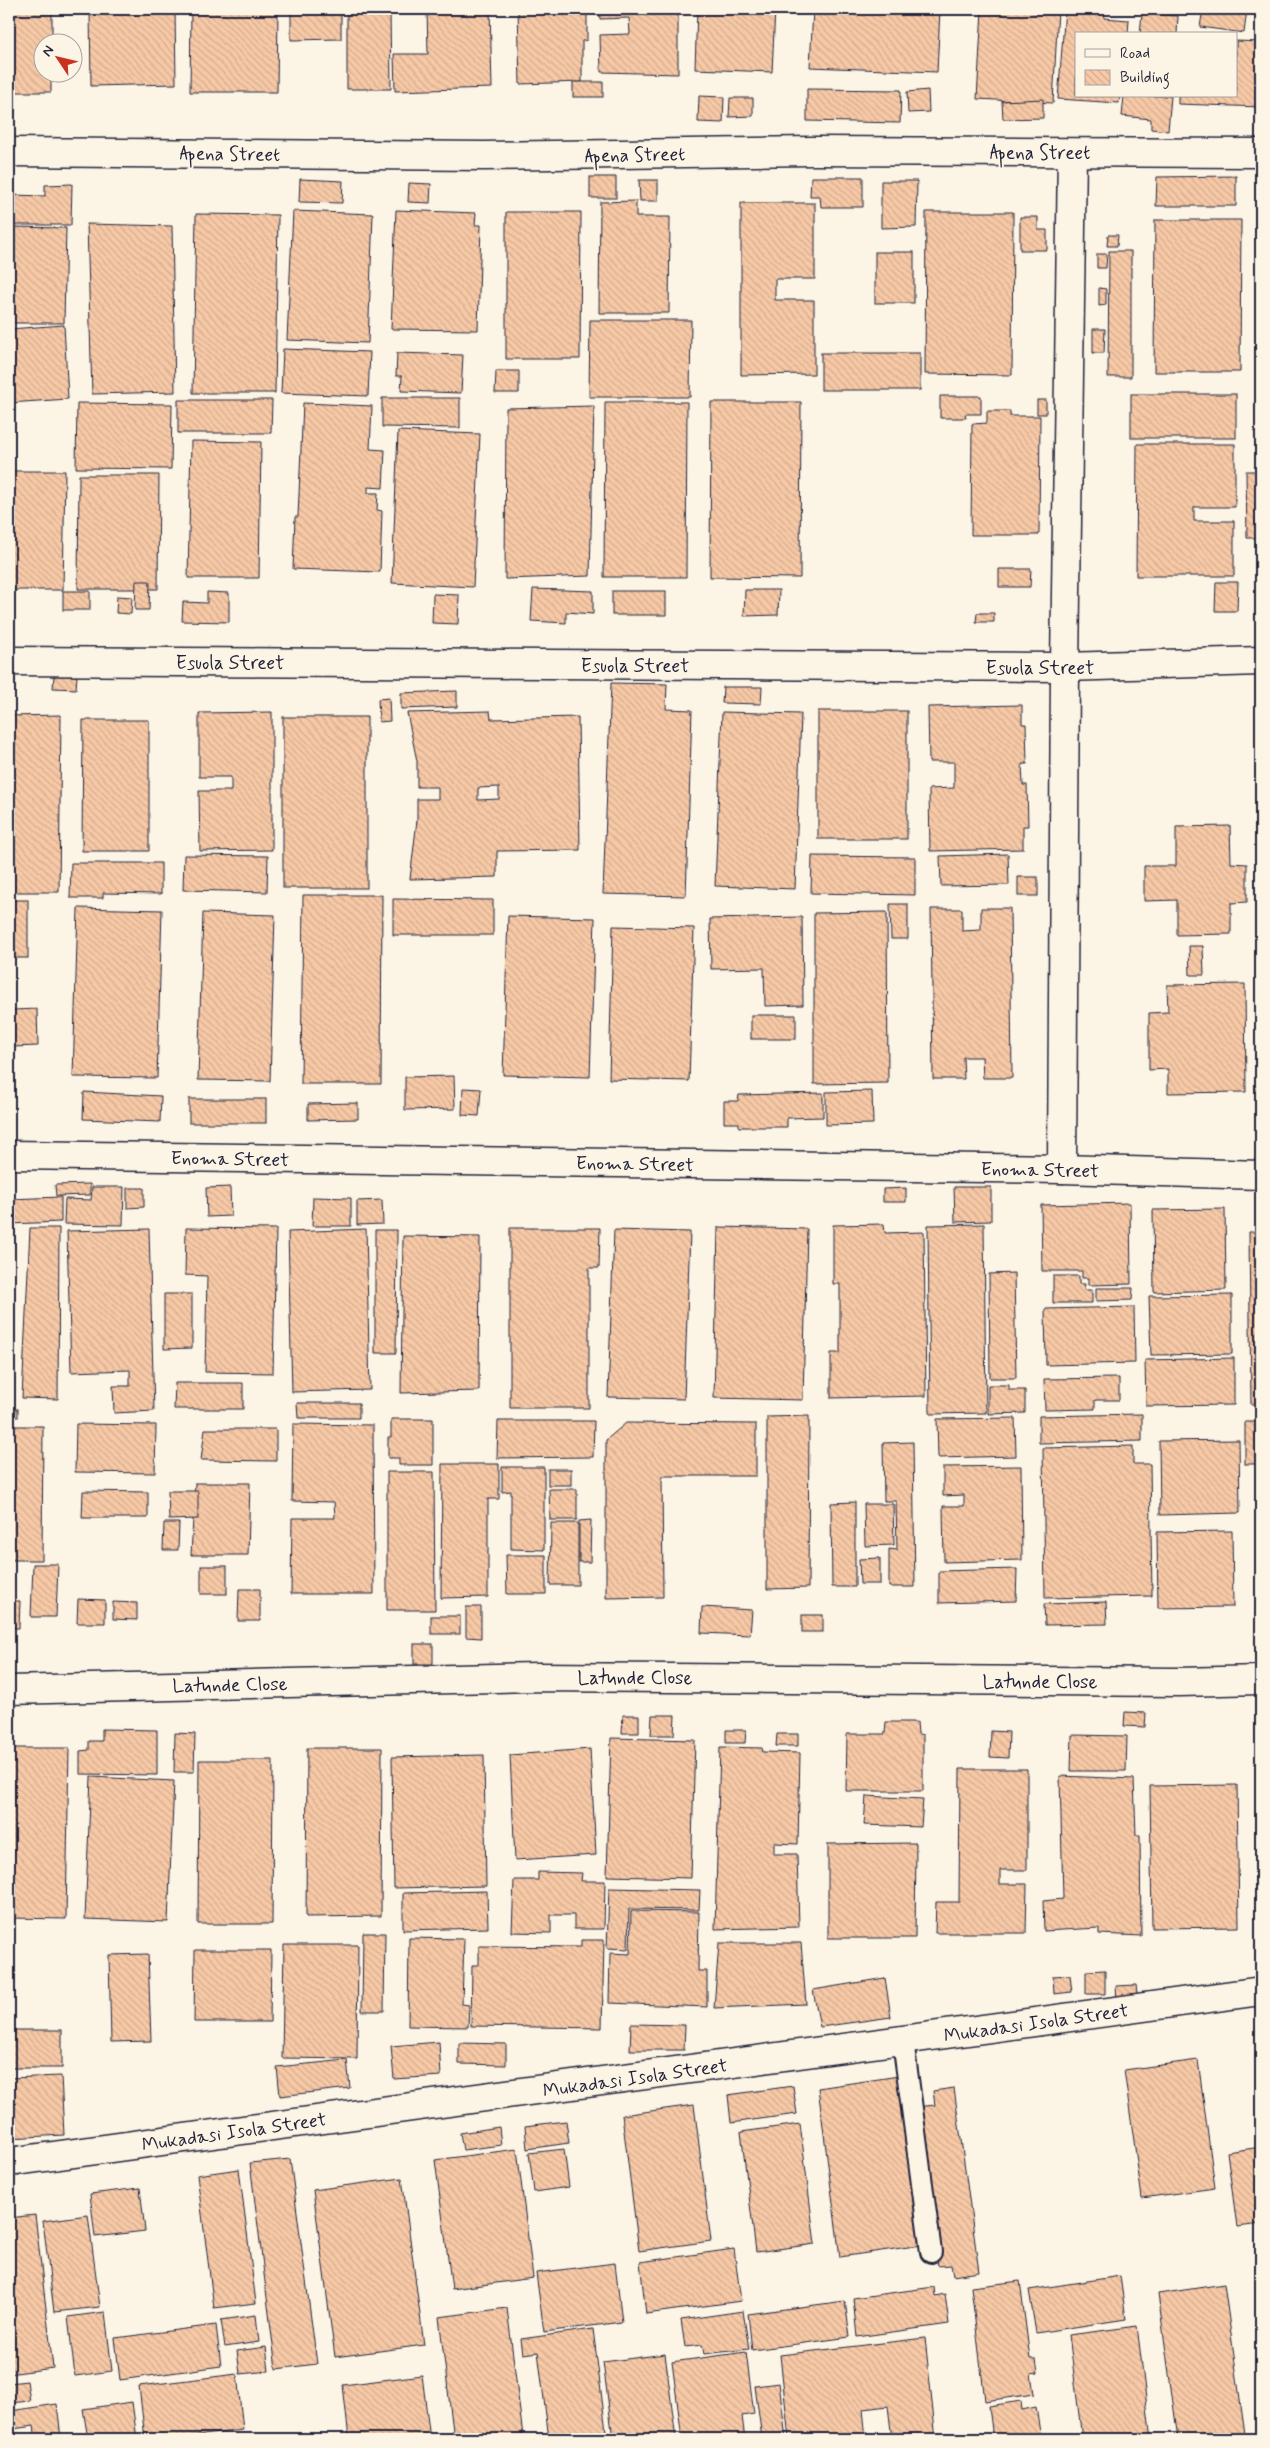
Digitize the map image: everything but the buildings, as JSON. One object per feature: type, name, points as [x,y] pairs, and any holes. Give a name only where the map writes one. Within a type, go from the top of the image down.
[{"type":"street","name":"Apena Street","points":[[9,152],[484,156],[813,151],[1261,153]]},
{"type":"street","points":[[1062,1169],[1064,667],[1072,153]]},
{"type":"street","name":"Esuola Street","points":[[9,661],[1064,667],[1261,661]]},
{"type":"street","name":"Enoma Street","points":[[9,1155],[1062,1169],[1261,1175]]},
{"type":"street","name":"Latunde Close","points":[[9,1690],[537,1677],[1179,1682],[1261,1680]]},
{"type":"street","name":"Mukadasi Isola Street","points":[[9,2162],[1261,1991]]},
{"type":"lane","points":[[902,2041],[930,2252]]}]
